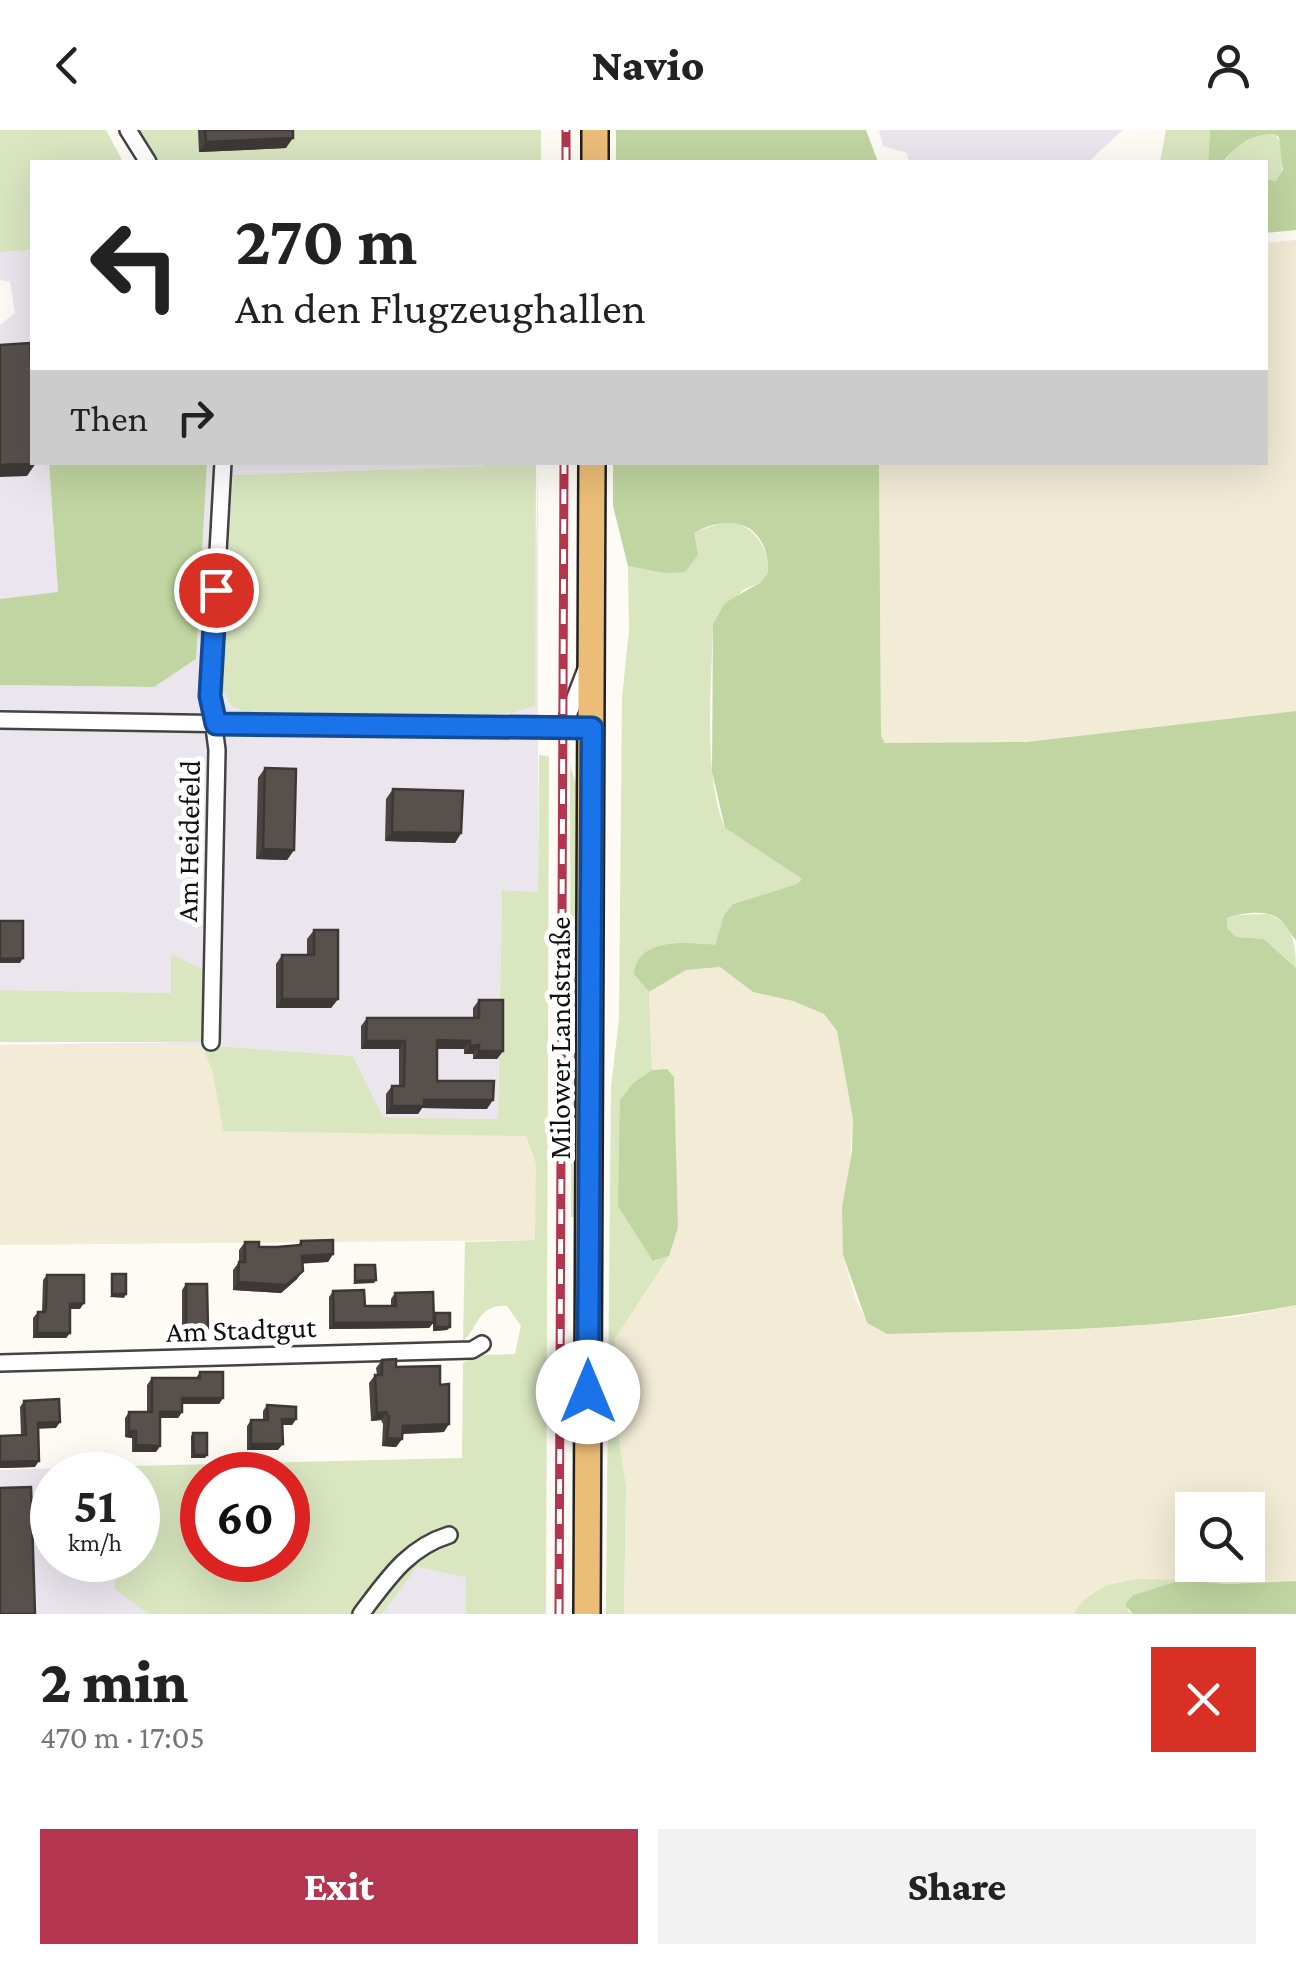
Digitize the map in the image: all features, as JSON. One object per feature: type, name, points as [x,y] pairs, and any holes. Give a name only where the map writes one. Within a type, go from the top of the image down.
[{"type":"main road","points":[[595,130],[595,160]]},
{"type":"main road","name":"Milower Landstraße","points":[[587,1614],[592,465]]},
{"type":"street","points":[[128,130],[147,160]]},
{"type":"street","name":"Am Heidefeld","points":[[211,1042],[216,724],[210,696],[223,465]]},
{"type":"street","points":[[563,729],[592,656]]},
{"type":"street","points":[[0,720],[592,728]]},
{"type":"street","name":"Am Stadtgut","points":[[0,1363],[472,1350],[482,1344]]},
{"type":"street","points":[[361,1614],[404,1558],[429,1541],[449,1534]]},
{"type":"shaded area","points":[[879,130],[1123,130],[1090,160],[909,160],[907,153],[883,146]]},
{"type":"shaded area","points":[[1296,240],[1296,711],[1026,742],[885,743],[881,736],[879,465],[1268,465],[1268,243]]},
{"type":"shaded area","points":[[30,250],[30,465],[49,465],[58,593],[0,599],[0,325],[15,313],[10,282],[0,280],[0,252]]},
{"type":"shaded area","points":[[207,465],[485,465],[233,475],[534,636],[538,465],[538,892],[502,890],[498,1119],[383,1117],[353,1056],[202,1045],[0,1045],[202,1042],[171,956],[171,993],[0,990],[0,685],[154,687],[195,660]]},
{"type":"shaded area","points":[[720,967],[753,992],[793,1001],[824,1014],[837,1031],[853,1119],[843,1255],[867,1323],[887,1334],[1137,1326],[1236,1317],[1296,1305],[1296,1581],[1227,1584],[1204,1582],[1265,1582],[1265,1492],[1175,1492],[1175,1580],[1121,1581],[1091,1593],[1074,1614],[624,1614],[626,1486],[616,1419],[615,1339],[669,1256],[678,1228],[667,1069],[652,1070],[649,992],[686,970]]},
{"type":"shaded area","points":[[0,1045],[202,1045],[213,1073],[223,1131],[526,1135],[536,1164],[536,1240],[0,1245]]},
{"type":"shaded area","points":[[30,1469],[30,1582],[116,1582],[115,1588],[148,1614],[0,1614],[0,1470]]},
{"type":"shaded area","points":[[416,1567],[466,1576],[466,1614],[382,1614]]},
{"type":"green space","points":[[0,130],[106,130],[122,160],[30,160],[30,250],[0,252]]},
{"type":"green space","points":[[138,130],[541,130],[541,160],[156,160]]},
{"type":"green space","points":[[616,130],[866,130],[877,160],[616,160]]},
{"type":"green space","points":[[1166,130],[1210,130],[1208,160],[1160,160]]},
{"type":"green space","points":[[1210,130],[1296,130],[1296,230],[1268,233],[1268,180],[1276,181],[1283,170],[1279,137],[1274,134],[1252,138],[1225,160],[1208,160]]},
{"type":"green space","points":[[1261,134],[1274,134],[1282,150],[1280,176],[1276,181],[1268,180],[1268,160],[1226,160],[1236,146]]},
{"type":"green space","points":[[49,465],[207,465],[196,659],[154,687],[0,685],[0,599],[58,592]]},
{"type":"green space","points":[[536,465],[535,706],[511,713],[429,717],[247,715],[231,705],[221,687],[233,475]]},
{"type":"green space","points":[[613,465],[879,465],[881,736],[885,743],[1026,742],[1296,711],[1296,940],[1281,921],[1268,914],[1246,913],[1227,918],[1227,928],[1236,937],[1264,939],[1296,968],[1296,1305],[1194,1320],[1092,1328],[887,1334],[867,1323],[843,1255],[842,1207],[853,1119],[837,1031],[824,1014],[793,1001],[753,992],[720,967],[686,970],[649,992],[634,974],[637,962],[654,948],[678,943],[715,945],[724,915],[733,904],[802,879],[725,828],[712,772],[713,624],[725,603],[761,582],[768,573],[767,556],[755,533],[746,526],[722,523],[694,533],[698,555],[685,572],[664,573],[628,566],[613,506]]},
{"type":"green space","points":[[729,520],[758,539],[766,554],[768,573],[761,582],[743,590],[713,624],[710,728],[718,807],[725,828],[802,879],[733,904],[724,915],[715,946],[697,943],[634,974],[649,992],[652,1070],[634,1082],[654,1261],[669,1256],[615,1339],[616,1419],[626,1486],[624,1614],[606,1614],[611,1087],[619,1019],[622,698],[629,630],[628,566],[664,573],[693,533]]},
{"type":"green space","points":[[539,755],[549,756],[546,1614],[466,1614],[466,1577],[417,1567],[382,1614],[148,1614],[114,1588],[115,1582],[160,1582],[160,1465],[180,1465],[180,1582],[310,1582],[310,1462],[462,1458],[463,1363],[479,1355],[515,1354],[521,1326],[507,1306],[485,1312],[463,1342],[465,1242],[535,1240],[536,1164],[526,1136],[223,1131],[213,1073],[202,1045],[353,1056],[383,1117],[498,1119],[502,890],[538,892]]},
{"type":"green space","points":[[570,765],[578,791],[580,1217],[571,1217]]},
{"type":"green space","points":[[1268,914],[1288,929],[1294,943],[1296,968],[1264,939],[1235,937],[1227,929],[1227,918]]},
{"type":"green space","points":[[171,954],[205,971],[202,1042],[0,1042],[0,990],[171,993]]},
{"type":"green space","points":[[667,1069],[674,1077],[678,1228],[669,1256],[653,1261],[618,1206],[620,1100],[634,1082],[652,1070]]},
{"type":"green space","points":[[1175,1580],[1133,1595],[1128,1611],[1133,1614],[1074,1614],[1086,1598],[1120,1582]]},
{"type":"green space","points":[[1296,1581],[1296,1614],[1133,1614],[1125,1605],[1133,1595],[1175,1582]]},
{"type":"building","points":[[205,130],[293,130],[293,138],[206,142]]},
{"type":"building","points":[[30,343],[30,463],[0,465],[0,345]]},
{"type":"building","points":[[265,768],[296,769],[294,850],[263,849]]},
{"type":"building","points":[[393,789],[463,791],[461,833],[392,832]]},
{"type":"building","points":[[0,921],[23,921],[23,958],[0,959]]},
{"type":"building","points":[[314,930],[338,930],[338,999],[282,999],[282,955],[314,955]]},
{"type":"building","points":[[479,1000],[503,1000],[503,1051],[479,1051],[479,1045],[470,1046],[470,1041],[437,1040],[437,1081],[494,1081],[493,1100],[424,1100],[424,1106],[392,1106],[392,1086],[404,1086],[405,1041],[366,1041],[367,1018],[479,1018]]},
{"type":"building","points":[[333,1240],[333,1254],[302,1256],[303,1271],[286,1285],[238,1282],[239,1262],[245,1262],[245,1242],[277,1247]]},
{"type":"building","points":[[355,1265],[375,1265],[376,1280],[355,1281]]},
{"type":"building","points":[[112,1274],[126,1274],[126,1294],[112,1294]]},
{"type":"building","points":[[47,1275],[84,1275],[84,1303],[70,1304],[70,1333],[37,1333],[38,1312],[45,1312]]},
{"type":"building","points":[[186,1284],[207,1284],[208,1329],[186,1329]]},
{"type":"building","points":[[364,1290],[365,1306],[396,1306],[395,1293],[433,1292],[434,1322],[334,1323],[333,1291]]},
{"type":"building","points":[[435,1313],[450,1313],[450,1327],[435,1327]]},
{"type":"building","points":[[396,1359],[396,1367],[440,1366],[440,1385],[449,1384],[449,1424],[403,1426],[402,1439],[387,1438],[389,1417],[386,1412],[377,1413],[375,1375],[382,1375],[382,1360]]},
{"type":"building","points":[[200,1372],[223,1372],[223,1398],[182,1398],[182,1412],[160,1412],[160,1446],[136,1445],[136,1431],[129,1431],[129,1412],[152,1412],[152,1378],[200,1378]]},
{"type":"building","points":[[59,1399],[60,1422],[38,1423],[39,1452],[30,1452],[30,1461],[0,1462],[0,1436],[26,1435],[24,1401]]},
{"type":"building","points":[[267,1405],[296,1407],[296,1419],[282,1419],[283,1444],[251,1444],[251,1420],[268,1420]]},
{"type":"building","points":[[193,1433],[207,1433],[207,1452],[194,1452]]},
{"type":"building","points":[[30,1487],[30,1582],[34,1582],[35,1614],[0,1614],[0,1488]]},
{"type":"railway","points":[[566,130],[566,160]]},
{"type":"railway","points":[[559,1614],[564,465]]},
{"type":"route","points":[[216,590],[210,696],[216,724],[592,728],[588,1392]]}]
